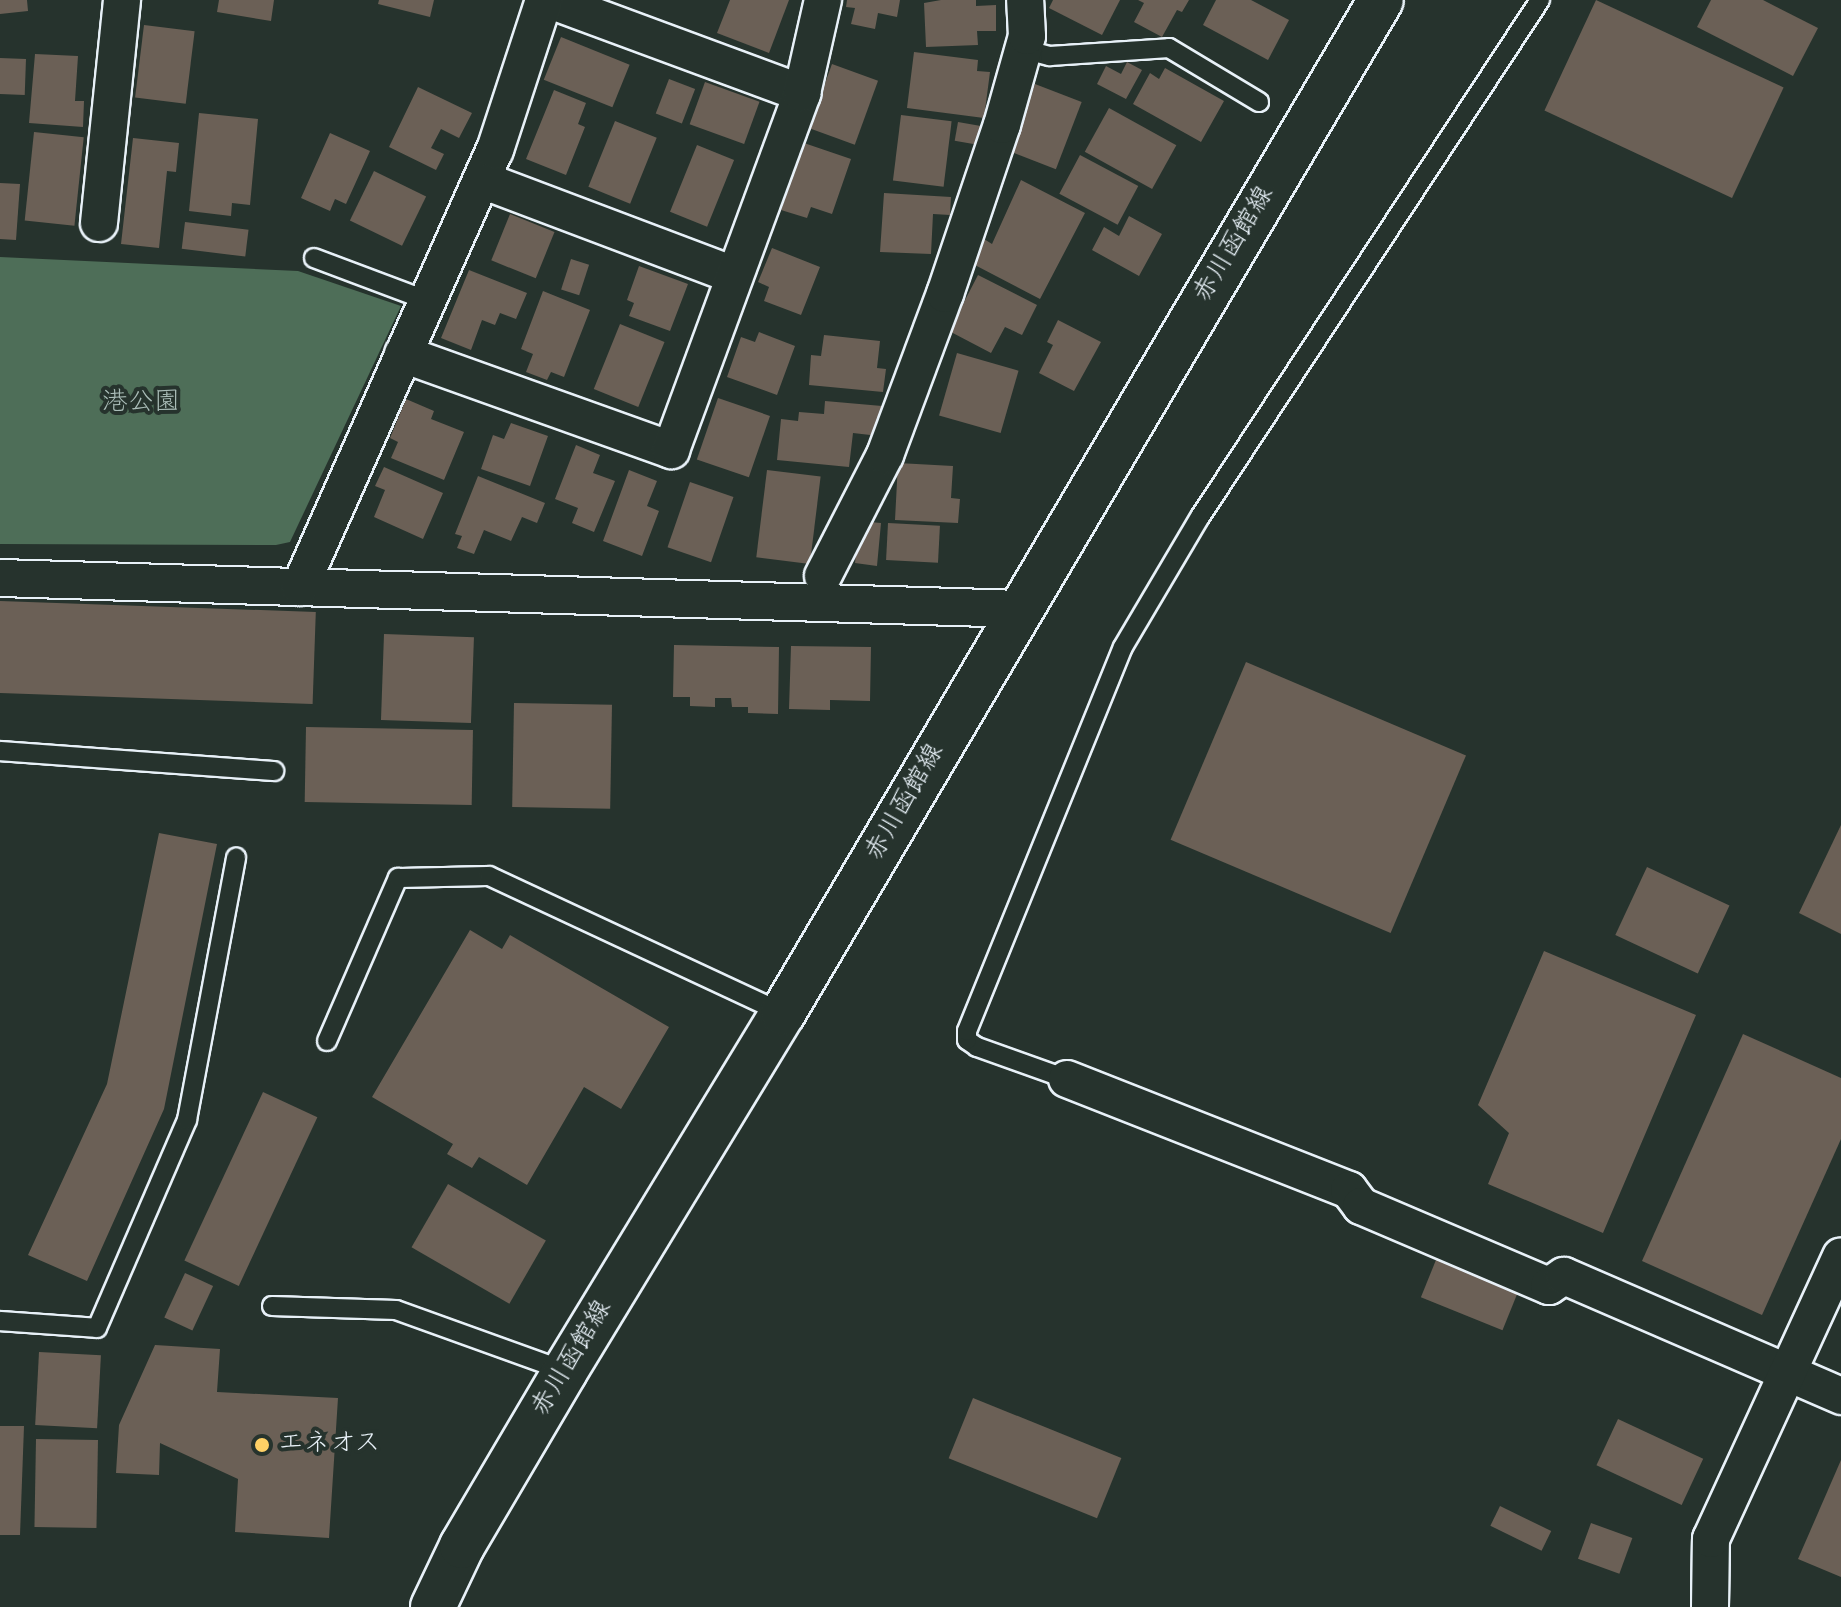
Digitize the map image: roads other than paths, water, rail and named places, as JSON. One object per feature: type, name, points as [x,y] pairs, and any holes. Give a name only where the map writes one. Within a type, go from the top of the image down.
[{"type":"main road","name":"赤川函館線","points":[[433,1607],[462,1546],[565,1371],[783,1013],[1018,609],[1381,0]]},
{"type":"street","points":[[99,223],[122,0]]},
{"type":"street","points":[[300,587],[482,180],[547,0],[802,93]]},
{"type":"street","points":[[403,354],[671,450],[802,93],[823,0]]},
{"type":"street","points":[[823,576],[885,455],[945,294],[1002,125],[1027,36],[1025,0]]},
{"type":"street","points":[[482,180],[734,275]]},
{"type":"street","points":[[0,578],[1018,609]]},
{"type":"street","points":[[1067,1079],[1349,1190],[1361,1206],[1549,1286],[1564,1276],[1841,1396]]},
{"type":"street","points":[[1710,1607],[1711,1539],[1841,1257]]},
{"type":"lane","points":[[1067,1079],[977,1047],[967,1040],[967,1031],[1123,647],[1200,517],[1540,0]]},
{"type":"lane","points":[[1023,49],[1050,56],[1169,48],[1259,102]]},
{"type":"lane","points":[[314,258],[426,300]]},
{"type":"lane","points":[[0,751],[274,771]]},
{"type":"lane","points":[[0,1321],[97,1328],[187,1120],[236,858]]},
{"type":"lane","points":[[327,1041],[398,878],[489,876],[783,1013]]},
{"type":"lane","points":[[272,1306],[396,1310],[565,1371]]},
{"type":"place","name":"エネオス","points":[[262,1445]]},
{"type":"park label","name":"港公園","points":[[141,404]]}]
